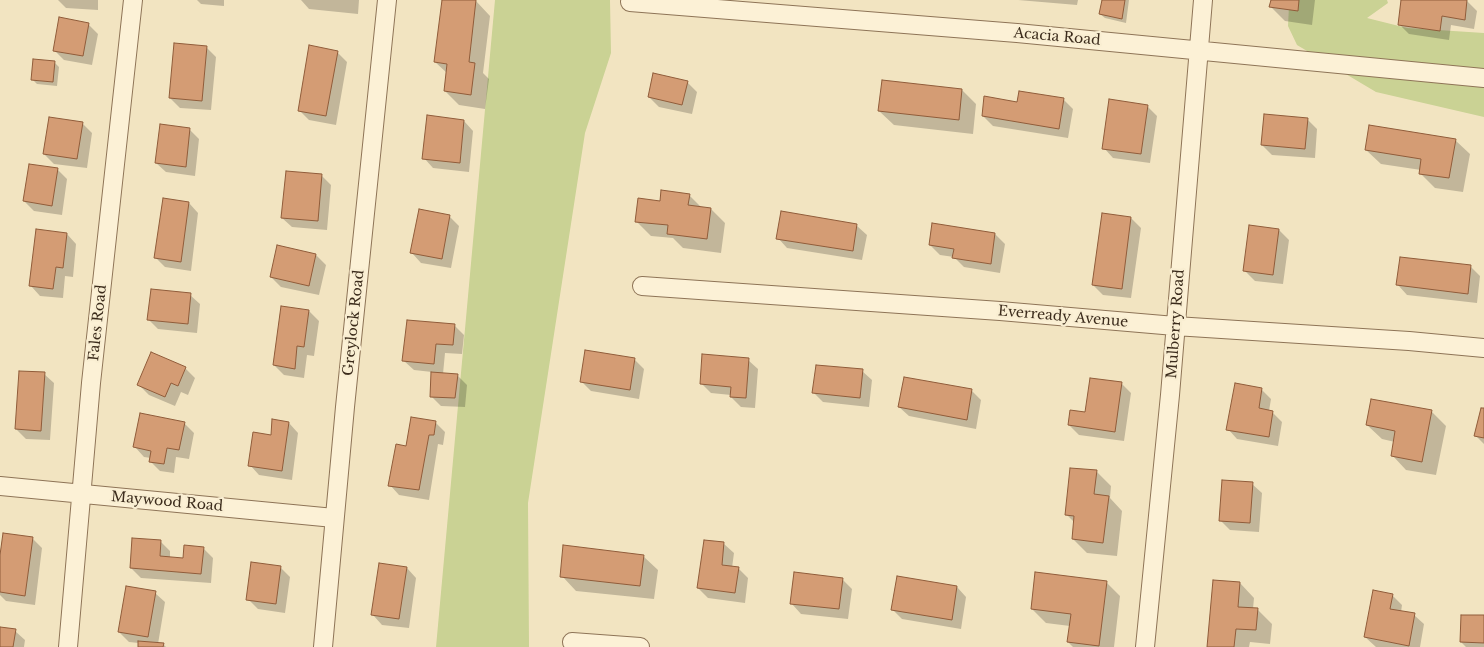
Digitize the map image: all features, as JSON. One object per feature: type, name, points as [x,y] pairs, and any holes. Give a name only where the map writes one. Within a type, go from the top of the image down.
[{"type":"street","name":"Fales Road","points":[[68,647],[91,383],[133,0]]},
{"type":"street","name":"Greylock Road","points":[[323,647],[334,518],[387,0]]},
{"type":"street","name":"Mulberry Road","points":[[1145,647],[1170,405],[1203,0]]},
{"type":"street","name":"Acacia Road","points":[[630,2],[1017,33],[1484,78]]},
{"type":"street","name":"Everready Avenue","points":[[642,286],[1484,348]]},
{"type":"street","name":"Maywood Road","points":[[0,486],[334,518]]},
{"type":"street","points":[[572,642],[640,647]]},
{"type":"green space","points":[[495,0],[610,0],[611,53],[585,133],[528,503],[529,647],[436,647]]},
{"type":"green space","points":[[1299,0],[1387,0],[1388,3],[1367,18],[1407,28],[1484,33],[1484,117],[1376,92],[1297,45],[1288,26],[1289,5]]},
{"type":"building","points":[[442,0],[476,0],[469,62],[475,63],[471,95],[444,91],[447,64],[434,62]]},
{"type":"building","points":[[1102,0],[1125,0],[1122,19],[1099,14]]},
{"type":"building","points":[[1271,0],[1299,0],[1298,11],[1269,7]]},
{"type":"building","points":[[1401,0],[1467,0],[1465,20],[1442,16],[1440,31],[1398,25]]},
{"type":"building","points":[[59,17],[89,23],[83,56],[53,51]]},
{"type":"building","points":[[174,43],[207,46],[202,101],[169,98]]},
{"type":"building","points":[[309,45],[338,51],[326,116],[298,111]]},
{"type":"building","points":[[33,59],[55,61],[53,82],[31,80]]},
{"type":"building","points":[[653,73],[688,81],[682,105],[648,97]]},
{"type":"building","points":[[882,80],[962,89],[959,120],[878,111]]},
{"type":"building","points":[[1019,91],[1064,98],[1059,129],[982,116],[984,96],[1017,102]]},
{"type":"building","points":[[1109,99],[1148,105],[1141,154],[1102,149]]},
{"type":"building","points":[[1264,114],[1308,118],[1305,149],[1261,145]]},
{"type":"building","points":[[427,115],[464,120],[460,163],[422,159]]},
{"type":"building","points":[[49,117],[83,122],[77,159],[43,154]]},
{"type":"building","points":[[160,124],[190,128],[186,167],[155,163]]},
{"type":"building","points":[[1369,125],[1456,139],[1449,178],[1419,174],[1421,159],[1365,150]]},
{"type":"building","points":[[29,164],[58,168],[52,206],[23,201]]},
{"type":"building","points":[[286,171],[322,174],[318,221],[281,218]]},
{"type":"building","points":[[661,190],[690,194],[688,205],[711,208],[707,239],[667,234],[668,225],[635,222],[638,198],[660,201]]},
{"type":"building","points":[[163,198],[189,202],[181,262],[154,258]]},
{"type":"building","points":[[419,209],[450,215],[442,259],[410,253]]},
{"type":"building","points":[[781,211],[857,224],[853,251],[776,239]]},
{"type":"building","points":[[1102,213],[1131,217],[1122,289],[1092,285]]},
{"type":"building","points":[[932,223],[995,233],[991,264],[952,258],[954,249],[929,245]]},
{"type":"building","points":[[1249,225],[1279,229],[1273,275],[1243,271]]},
{"type":"building","points":[[36,229],[67,233],[63,268],[56,267],[53,289],[29,286]]},
{"type":"building","points":[[277,245],[316,254],[309,286],[270,277]]},
{"type":"building","points":[[1400,257],[1471,265],[1468,294],[1396,285]]},
{"type":"building","points":[[151,289],[191,293],[188,324],[147,320]]},
{"type":"building","points":[[281,306],[309,310],[304,347],[297,346],[295,369],[273,365]]},
{"type":"building","points":[[407,320],[455,324],[453,345],[436,344],[434,364],[402,361]]},
{"type":"building","points":[[585,350],[635,358],[630,390],[580,382]]},
{"type":"building","points":[[151,352],[186,367],[178,386],[171,383],[165,397],[137,385]]},
{"type":"building","points":[[702,354],[749,358],[746,398],[730,397],[731,387],[700,384]]},
{"type":"building","points":[[816,365],[863,369],[860,398],[812,393]]},
{"type":"building","points":[[19,371],[45,372],[41,431],[15,429]]},
{"type":"building","points":[[431,372],[458,374],[455,398],[430,397]]},
{"type":"building","points":[[904,377],[972,389],[967,420],[898,407]]},
{"type":"building","points":[[1090,378],[1122,382],[1115,432],[1068,425],[1070,410],[1085,412]]},
{"type":"building","points":[[1235,383],[1262,388],[1259,408],[1273,411],[1269,437],[1226,430]]},
{"type":"building","points":[[1371,399],[1432,410],[1422,462],[1391,456],[1395,431],[1366,425]]},
{"type":"building","points":[[1481,408],[1484,408],[1484,438],[1474,436]]},
{"type":"building","points":[[140,413],[185,422],[179,450],[167,448],[164,464],[149,462],[151,451],[133,447]]},
{"type":"building","points":[[411,417],[436,421],[434,435],[429,435],[419,490],[388,486],[396,444],[406,446]]},
{"type":"building","points":[[272,419],[289,422],[282,471],[248,466],[253,432],[271,435]]},
{"type":"building","points":[[1070,468],[1097,470],[1094,494],[1109,496],[1103,543],[1072,539],[1074,516],[1065,515]]},
{"type":"building","points":[[1222,480],[1253,482],[1250,523],[1219,521]]},
{"type":"building","points":[[3,533],[33,537],[25,596],[0,592],[0,555]]},
{"type":"building","points":[[132,538],[161,540],[160,556],[183,558],[184,545],[204,547],[201,574],[130,568]]},
{"type":"building","points":[[704,540],[724,542],[722,565],[739,567],[735,593],[697,588]]},
{"type":"building","points":[[563,545],[644,555],[640,586],[560,577]]},
{"type":"building","points":[[251,562],[281,566],[276,604],[246,600]]},
{"type":"building","points":[[379,563],[407,567],[399,619],[371,615]]},
{"type":"building","points":[[794,572],[843,578],[839,609],[790,604]]},
{"type":"building","points":[[1035,572],[1107,581],[1099,646],[1067,642],[1071,614],[1031,609]]},
{"type":"building","points":[[897,576],[957,586],[952,620],[891,610]]},
{"type":"building","points":[[1213,580],[1240,582],[1238,607],[1258,608],[1256,630],[1236,629],[1234,647],[1207,647]]},
{"type":"building","points":[[126,586],[156,591],[148,637],[118,632]]},
{"type":"building","points":[[1373,590],[1393,594],[1390,609],[1415,613],[1409,646],[1364,637]]},
{"type":"building","points":[[1461,615],[1484,615],[1484,643],[1460,642]]},
{"type":"building","points":[[0,627],[16,629],[13,647],[0,647]]},
{"type":"building","points":[[138,641],[164,643],[163,647],[138,647]]}]
